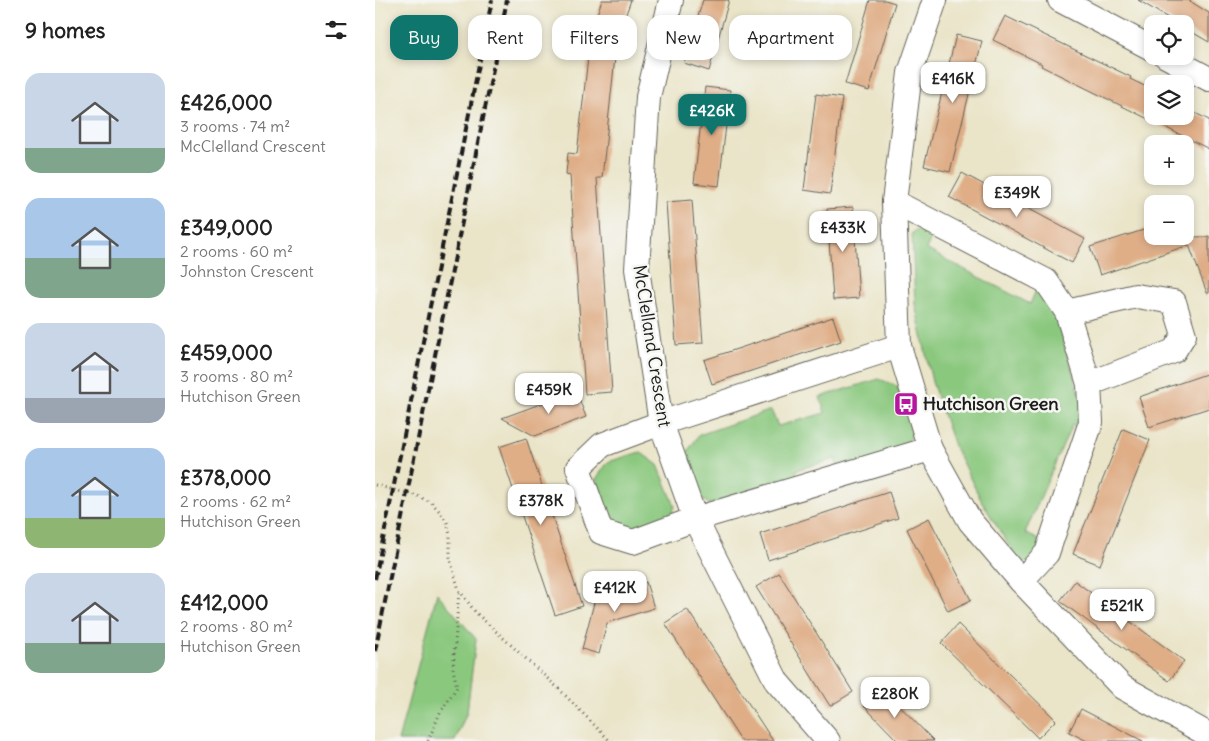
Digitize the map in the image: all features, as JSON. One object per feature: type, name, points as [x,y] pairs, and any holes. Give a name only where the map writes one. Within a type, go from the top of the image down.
[{"type":"street","name":"McClelland Crescent","points":[[671,0],[648,97],[637,269],[661,423],[695,519],[777,682],[828,741]]},
{"type":"street","points":[[935,0],[910,73],[894,202],[899,346],[930,449],[969,521],[1021,581],[1122,687],[1209,735]]},
{"type":"street","points":[[1060,0],[1144,44]]},
{"type":"street","points":[[1183,65],[1209,79]]},
{"type":"street","points":[[894,202],[1046,281],[1067,312],[1089,384],[1091,422],[1047,553],[1021,581]]},
{"type":"street","points":[[1067,312],[1137,296],[1174,302],[1184,334],[1174,351],[1089,384]]},
{"type":"street","points":[[899,346],[661,423],[602,445],[578,468],[601,532],[633,542],[695,519],[930,449]]},
{"type":"path","points":[[375,485],[418,496],[432,503],[447,522],[450,535],[449,559],[459,590],[476,613],[559,689],[610,741]]},
{"type":"path","points":[[428,741],[440,713],[457,687],[453,669],[459,590]]},
{"type":"green space","points":[[922,228],[934,232],[926,249],[1030,304],[1037,288],[1049,296],[1087,418],[1083,430],[1072,425],[1025,533],[1043,542],[1033,563],[1019,562],[982,502],[954,446],[932,382],[915,304],[912,233]]},
{"type":"green space","points":[[879,379],[897,386],[914,432],[902,452],[839,470],[835,459],[796,470],[800,482],[715,508],[699,497],[685,455],[699,435],[771,410],[778,426],[825,413],[820,397]]},
{"type":"green space","points":[[640,452],[658,465],[675,506],[669,524],[633,537],[612,528],[596,479],[608,462]]},
{"type":"green space","points":[[437,593],[476,639],[467,712],[455,741],[398,741]]},
{"type":"building","points":[[602,0],[631,0],[626,15],[597,15]]},
{"type":"building","points":[[703,0],[729,0],[719,36],[719,15],[698,15]]},
{"type":"building","points":[[870,0],[885,0],[895,3],[869,91],[845,84]]},
{"type":"building","points":[[1138,0],[1188,0],[1209,13],[1209,42],[1194,33],[1194,15],[1163,15]]},
{"type":"building","points":[[1005,16],[1131,77],[1130,79],[1144,86],[1144,117],[1041,66],[1042,64],[993,40]]},
{"type":"building","points":[[956,35],[982,41],[950,172],[924,166]]},
{"type":"building","points":[[588,60],[615,60],[602,178],[597,178],[612,392],[585,394],[570,175],[566,174],[568,153],[577,154]]},
{"type":"building","points":[[685,60],[712,60],[709,71],[684,63]]},
{"type":"building","points":[[705,87],[730,90],[719,186],[694,183]]},
{"type":"building","points":[[816,94],[842,98],[830,194],[804,190]]},
{"type":"building","points":[[1194,112],[1209,120],[1209,149],[1194,142],[1194,135],[1181,135],[1160,125],[1194,125]]},
{"type":"building","points":[[962,173],[1085,239],[1072,263],[949,197]]},
{"type":"building","points":[[692,200],[703,343],[676,345],[666,202]]},
{"type":"building","points":[[853,207],[859,298],[833,300],[827,209]]},
{"type":"building","points":[[1144,230],[1144,245],[1189,245],[1100,275],[1090,247]]},
{"type":"building","points":[[1209,236],[1209,293],[1207,293],[1189,245],[1194,245],[1194,237]]},
{"type":"building","points":[[833,317],[841,341],[712,384],[704,360]]},
{"type":"building","points":[[1209,373],[1209,408],[1149,427],[1139,397]]},
{"type":"building","points":[[576,391],[586,417],[535,436],[502,418]]},
{"type":"building","points":[[1123,429],[1150,440],[1100,565],[1073,554]]},
{"type":"building","points":[[526,438],[582,606],[555,615],[499,447]]},
{"type":"building","points":[[889,492],[898,518],[768,560],[760,534]]},
{"type":"building","points":[[929,518],[971,600],[948,611],[907,529]]},
{"type":"building","points":[[779,573],[853,692],[830,706],[756,587]]},
{"type":"building","points":[[1075,581],[1184,661],[1169,681],[1060,601]]},
{"type":"building","points":[[646,582],[654,608],[607,623],[599,654],[582,649],[595,599]]},
{"type":"building","points":[[687,609],[773,741],[741,741],[665,623]]},
{"type":"building","points":[[958,624],[1056,720],[1038,738],[941,643]]},
{"type":"building","points":[[882,688],[934,741],[898,741],[864,706]]},
{"type":"building","points":[[1081,709],[1143,741],[1087,741],[1069,732]]},
{"type":"railway","points":[[375,579],[492,0]]},
{"type":"railway","points":[[375,651],[507,0]]},
{"type":"place","name":"Hutchison Green","points":[[906,404]]}]
